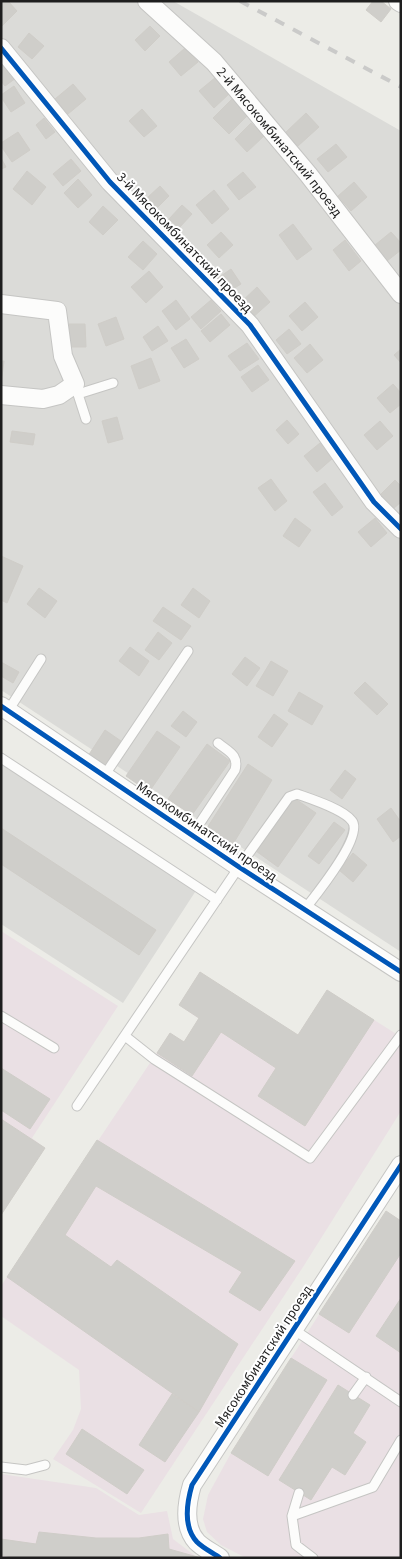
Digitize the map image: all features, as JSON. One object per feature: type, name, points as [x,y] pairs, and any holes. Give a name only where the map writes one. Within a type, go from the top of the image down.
[{"type":"street","name":"2-й Мясокомбинатский проезд","points":[[147,1],[214,62],[308,174],[401,294]]},
{"type":"street","name":"3-й Мясокомбинатский проезд","points":[[1,48],[110,182],[250,325],[374,502],[401,529]]},
{"type":"street","points":[[1,304],[57,311],[63,356],[77,389],[43,399],[1,395]]},
{"type":"street","name":"Мясокомбинатский проезд","points":[[3,712],[104,776],[401,972]]},
{"type":"street","name":"Мясокомбинатский проезд","points":[[220,1558],[196,1542],[189,1526],[187,1505],[192,1485],[401,1165]]},
{"type":"lane","points":[[86,419],[77,389],[113,383]]},
{"type":"lane","points":[[104,776],[188,651]]},
{"type":"lane","points":[[3,712],[41,659]]},
{"type":"lane","points":[[192,834],[235,770],[237,762],[233,755],[218,743]]},
{"type":"lane","points":[[1,758],[217,900]]},
{"type":"lane","points":[[77,1106],[239,866],[289,797],[297,794],[329,806],[351,819],[354,824],[352,838],[337,866],[305,909]]},
{"type":"lane","points":[[1,1016],[54,1048]]},
{"type":"lane","points":[[125,1036],[154,1059],[310,1158],[401,1035]]},
{"type":"lane","points":[[293,1329],[401,1402]]},
{"type":"lane","points":[[353,1395],[366,1377]]},
{"type":"lane","points":[[292,1516],[373,1488],[401,1440]]},
{"type":"lane","points":[[1,1467],[26,1470],[45,1465]]},
{"type":"lane","points":[[300,1493],[292,1516],[296,1545],[313,1558]]},
{"type":"shaded area","points":[[1,1],[173,1],[401,131],[401,952],[1,690]]},
{"type":"shaded area","points":[[1,762],[197,889],[123,1003],[1,924]]},
{"type":"shaded area","points":[[1,931],[118,1006],[32,1138],[45,1148],[1,1215]]},
{"type":"shaded area","points":[[200,972],[298,1035],[327,990],[401,1037],[401,1111],[303,1267],[141,1513],[53,1459],[73,1430],[81,1409],[79,1370],[1,1316],[1,1286],[170,1033],[184,1042],[199,1019],[179,1005]]},
{"type":"shaded area","points":[[386,1211],[401,1221],[401,1558],[246,1558],[221,1545],[207,1532],[203,1519],[208,1495],[231,1453]]},
{"type":"shaded area","points":[[1,1474],[96,1488],[139,1515],[167,1511],[173,1539],[198,1558],[1,1558]]},
{"type":"building","points":[[1,1],[8,1],[17,11],[1,27]]},
{"type":"building","points":[[373,1],[381,1],[391,9],[381,22],[366,10]]},
{"type":"building","points":[[150,26],[160,36],[145,51],[135,40]]},
{"type":"building","points":[[29,33],[44,46],[32,59],[18,47]]},
{"type":"building","points":[[185,48],[198,62],[181,76],[169,62]]},
{"type":"building","points":[[5,62],[16,78],[5,86],[1,81],[1,65]]},
{"type":"building","points":[[216,77],[230,93],[214,108],[199,91]]},
{"type":"building","points":[[73,84],[86,99],[68,114],[55,99]]},
{"type":"building","points":[[14,86],[25,103],[11,112],[1,95]]},
{"type":"building","points":[[232,99],[248,115],[229,134],[213,118]]},
{"type":"building","points":[[142,109],[157,126],[144,137],[129,121]]},
{"type":"building","points":[[306,113],[319,127],[298,146],[285,133]]},
{"type":"building","points":[[44,118],[55,132],[46,139],[36,125]]},
{"type":"building","points":[[251,123],[264,136],[247,152],[235,139]]},
{"type":"building","points":[[18,132],[30,150],[12,162],[1,146],[1,143]]},
{"type":"building","points":[[336,144],[347,157],[328,172],[317,159]]},
{"type":"building","points":[[1,158],[6,167],[1,169]]},
{"type":"building","points":[[71,159],[81,171],[63,186],[53,174]]},
{"type":"building","points":[[27,171],[46,187],[32,205],[13,189]]},
{"type":"building","points":[[243,172],[256,187],[239,200],[227,185]]},
{"type":"building","points":[[78,179],[92,195],[78,208],[64,193]]},
{"type":"building","points":[[354,182],[367,197],[351,211],[338,196]]},
{"type":"building","points":[[160,186],[169,196],[157,208],[147,198]]},
{"type":"building","points":[[214,190],[229,209],[212,224],[196,205]]},
{"type":"building","points":[[182,205],[192,214],[179,228],[169,219]]},
{"type":"building","points":[[103,206],[118,220],[103,235],[89,222]]},
{"type":"building","points":[[293,224],[312,249],[297,260],[279,235]]},
{"type":"building","points":[[221,232],[233,245],[219,258],[207,245]]},
{"type":"building","points":[[391,232],[401,243],[401,250],[387,261],[375,245]]},
{"type":"building","points":[[345,240],[361,261],[349,271],[333,250]]},
{"type":"building","points":[[143,241],[157,254],[143,270],[128,257]]},
{"type":"building","points":[[231,269],[241,284],[228,292],[218,278]]},
{"type":"building","points":[[149,271],[163,287],[146,303],[131,287]]},
{"type":"building","points":[[257,287],[270,302],[251,319],[238,305]]},
{"type":"building","points":[[176,300],[190,319],[176,330],[162,311]]},
{"type":"building","points":[[211,300],[221,311],[201,329],[191,317]]},
{"type":"building","points":[[305,302],[318,317],[302,331],[289,316]]},
{"type":"building","points":[[221,314],[230,325],[210,342],[201,331]]},
{"type":"building","points":[[116,317],[124,339],[106,346],[98,324]]},
{"type":"building","points":[[69,324],[85,324],[86,347],[70,347]]},
{"type":"building","points":[[158,326],[168,341],[152,351],[143,337]]},
{"type":"building","points":[[289,329],[301,344],[287,354],[276,340]]},
{"type":"building","points":[[186,339],[199,359],[184,368],[171,348]]},
{"type":"building","points":[[247,343],[259,359],[240,371],[228,356]]},
{"type":"building","points":[[310,344],[323,360],[307,373],[294,358]]},
{"type":"building","points":[[401,349],[401,363],[394,355]]},
{"type":"building","points":[[151,358],[160,381],[139,389],[131,366]]},
{"type":"building","points":[[1,361],[4,361],[1,384]]},
{"type":"building","points":[[258,365],[269,380],[252,392],[241,377]]},
{"type":"building","points":[[393,384],[401,393],[401,404],[390,413],[377,398]]},
{"type":"building","points":[[117,417],[123,439],[108,443],[102,421]]},
{"type":"building","points":[[287,420],[299,434],[288,444],[276,430]]},
{"type":"building","points":[[380,421],[393,436],[377,450],[364,435]]},
{"type":"building","points":[[12,431],[35,434],[33,445],[10,442]]},
{"type":"building","points":[[320,443],[333,458],[317,472],[304,456]]},
{"type":"building","points":[[271,479],[287,501],[275,511],[258,488]]},
{"type":"building","points":[[395,480],[401,486],[401,502],[393,509],[380,495]]},
{"type":"building","points":[[325,483],[343,507],[332,516],[313,492]]},
{"type":"building","points":[[295,518],[311,530],[299,547],[283,536]]},
{"type":"building","points":[[375,518],[387,533],[371,547],[358,532]]},
{"type":"building","points":[[1,556],[23,566],[7,603],[1,600]]},
{"type":"building","points":[[39,588],[57,601],[45,618],[27,604]]},
{"type":"building","points":[[193,588],[210,601],[199,618],[181,605]]},
{"type":"building","points":[[163,607],[191,626],[181,640],[153,621]]},
{"type":"building","points":[[158,632],[172,643],[159,660],[145,650]]},
{"type":"building","points":[[130,647],[149,661],[139,676],[119,661]]},
{"type":"building","points":[[245,657],[260,668],[247,686],[232,674]]},
{"type":"building","points":[[271,661],[288,671],[273,696],[256,686]]},
{"type":"building","points":[[1,662],[19,672],[13,683],[1,676]]},
{"type":"building","points":[[365,682],[388,704],[377,715],[354,693]]},
{"type":"building","points":[[299,692],[323,706],[312,725],[288,711]]},
{"type":"building","points":[[183,711],[197,722],[186,737],[171,726]]},
{"type":"building","points":[[274,714],[288,724],[272,747],[258,737]]},
{"type":"building","points":[[105,730],[121,741],[104,767],[88,756]]},
{"type":"building","points":[[157,731],[180,747],[149,792],[126,776]]},
{"type":"building","points":[[207,744],[230,761],[192,815],[168,799]]},
{"type":"building","points":[[248,764],[272,780],[233,844],[207,828]]},
{"type":"building","points":[[345,770],[356,779],[342,799],[330,790]]},
{"type":"building","points":[[294,798],[316,813],[278,867],[256,851]]},
{"type":"building","points":[[391,808],[401,822],[401,836],[393,842],[377,819]]},
{"type":"building","points":[[334,822],[345,830],[319,864],[308,856]]},
{"type":"building","points":[[1,828],[156,930],[139,955],[1,864]]},
{"type":"building","points":[[353,853],[367,865],[353,882],[339,870]]},
{"type":"building","points":[[200,972],[298,1035],[327,990],[374,1020],[305,1126],[258,1096],[276,1068],[221,1032],[192,1076],[157,1053],[170,1033],[184,1042],[199,1018],[179,1005]]},
{"type":"building","points":[[1,1068],[50,1099],[30,1129],[1,1110]]},
{"type":"building","points":[[1,1119],[45,1148],[1,1215]]},
{"type":"building","points":[[97,1140],[295,1261],[260,1311],[229,1292],[242,1272],[96,1186],[65,1235],[111,1267],[117,1260],[238,1344],[199,1412],[7,1277]]},
{"type":"building","points":[[386,1211],[401,1221],[401,1253],[349,1333],[319,1314]]},
{"type":"building","points":[[401,1298],[401,1353],[376,1336]]},
{"type":"building","points":[[291,1358],[327,1380],[268,1476],[231,1453]]},
{"type":"building","points":[[338,1385],[370,1405],[353,1433],[366,1442],[345,1475],[332,1467],[311,1500],[279,1480]]},
{"type":"building","points":[[172,1394],[199,1412],[165,1462],[139,1445]]},
{"type":"building","points":[[82,1429],[144,1470],[127,1494],[66,1454]]},
{"type":"building","points":[[39,1532],[96,1538],[139,1538],[168,1534],[169,1549],[201,1558],[19,1558],[1,1555],[1,1539],[36,1544]]},
{"type":"railway","points":[[240,1],[401,87]]},
{"type":"cycle path","points":[[1,48],[110,182],[250,325],[374,502],[401,529]]},
{"type":"cycle path","points":[[1,706],[239,867],[401,972]]},
{"type":"cycle path","points":[[220,1558],[197,1542],[190,1529],[187,1514],[192,1485],[401,1165]]}]
